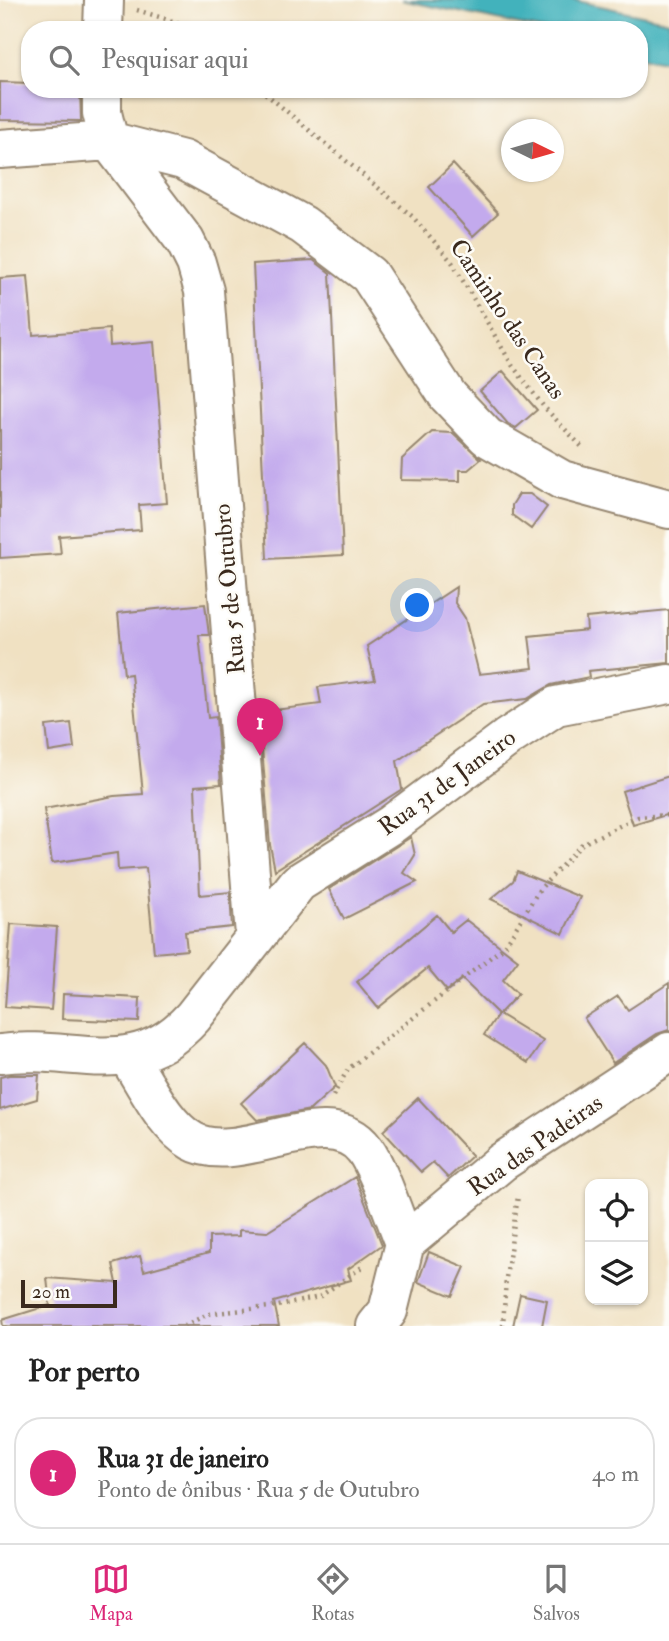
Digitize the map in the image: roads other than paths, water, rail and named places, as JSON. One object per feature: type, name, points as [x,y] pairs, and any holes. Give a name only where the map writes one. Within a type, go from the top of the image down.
[{"type":"street","name":"Rua 5 de Outubro","points":[[102,98],[103,120],[108,141],[185,241],[196,263],[204,291],[255,936]]},
{"type":"street","points":[[0,149],[108,141],[183,160],[303,225],[369,275],[448,396],[487,437],[562,480],[669,509]]},
{"type":"street","name":"Rua 31 de Janeiro","points":[[255,936],[298,883],[392,824],[506,738],[556,706],[669,684]]},
{"type":"street","points":[[0,1054],[17,1052],[128,1057],[160,1046],[177,1035],[255,936]]},
{"type":"street","name":"Rua das Padeiras","points":[[405,1243],[521,1150],[669,1052]]},
{"type":"street","points":[[128,1057],[176,1129],[192,1141],[211,1149],[327,1130],[348,1136],[365,1149],[405,1243],[388,1311],[376,1326]]},
{"type":"water","points":[[402,0],[573,0],[669,21],[669,61],[648,56],[648,21],[501,21]]},
{"type":"place","name":"Rua 31 de janeiro","points":[[260,756]]}]
